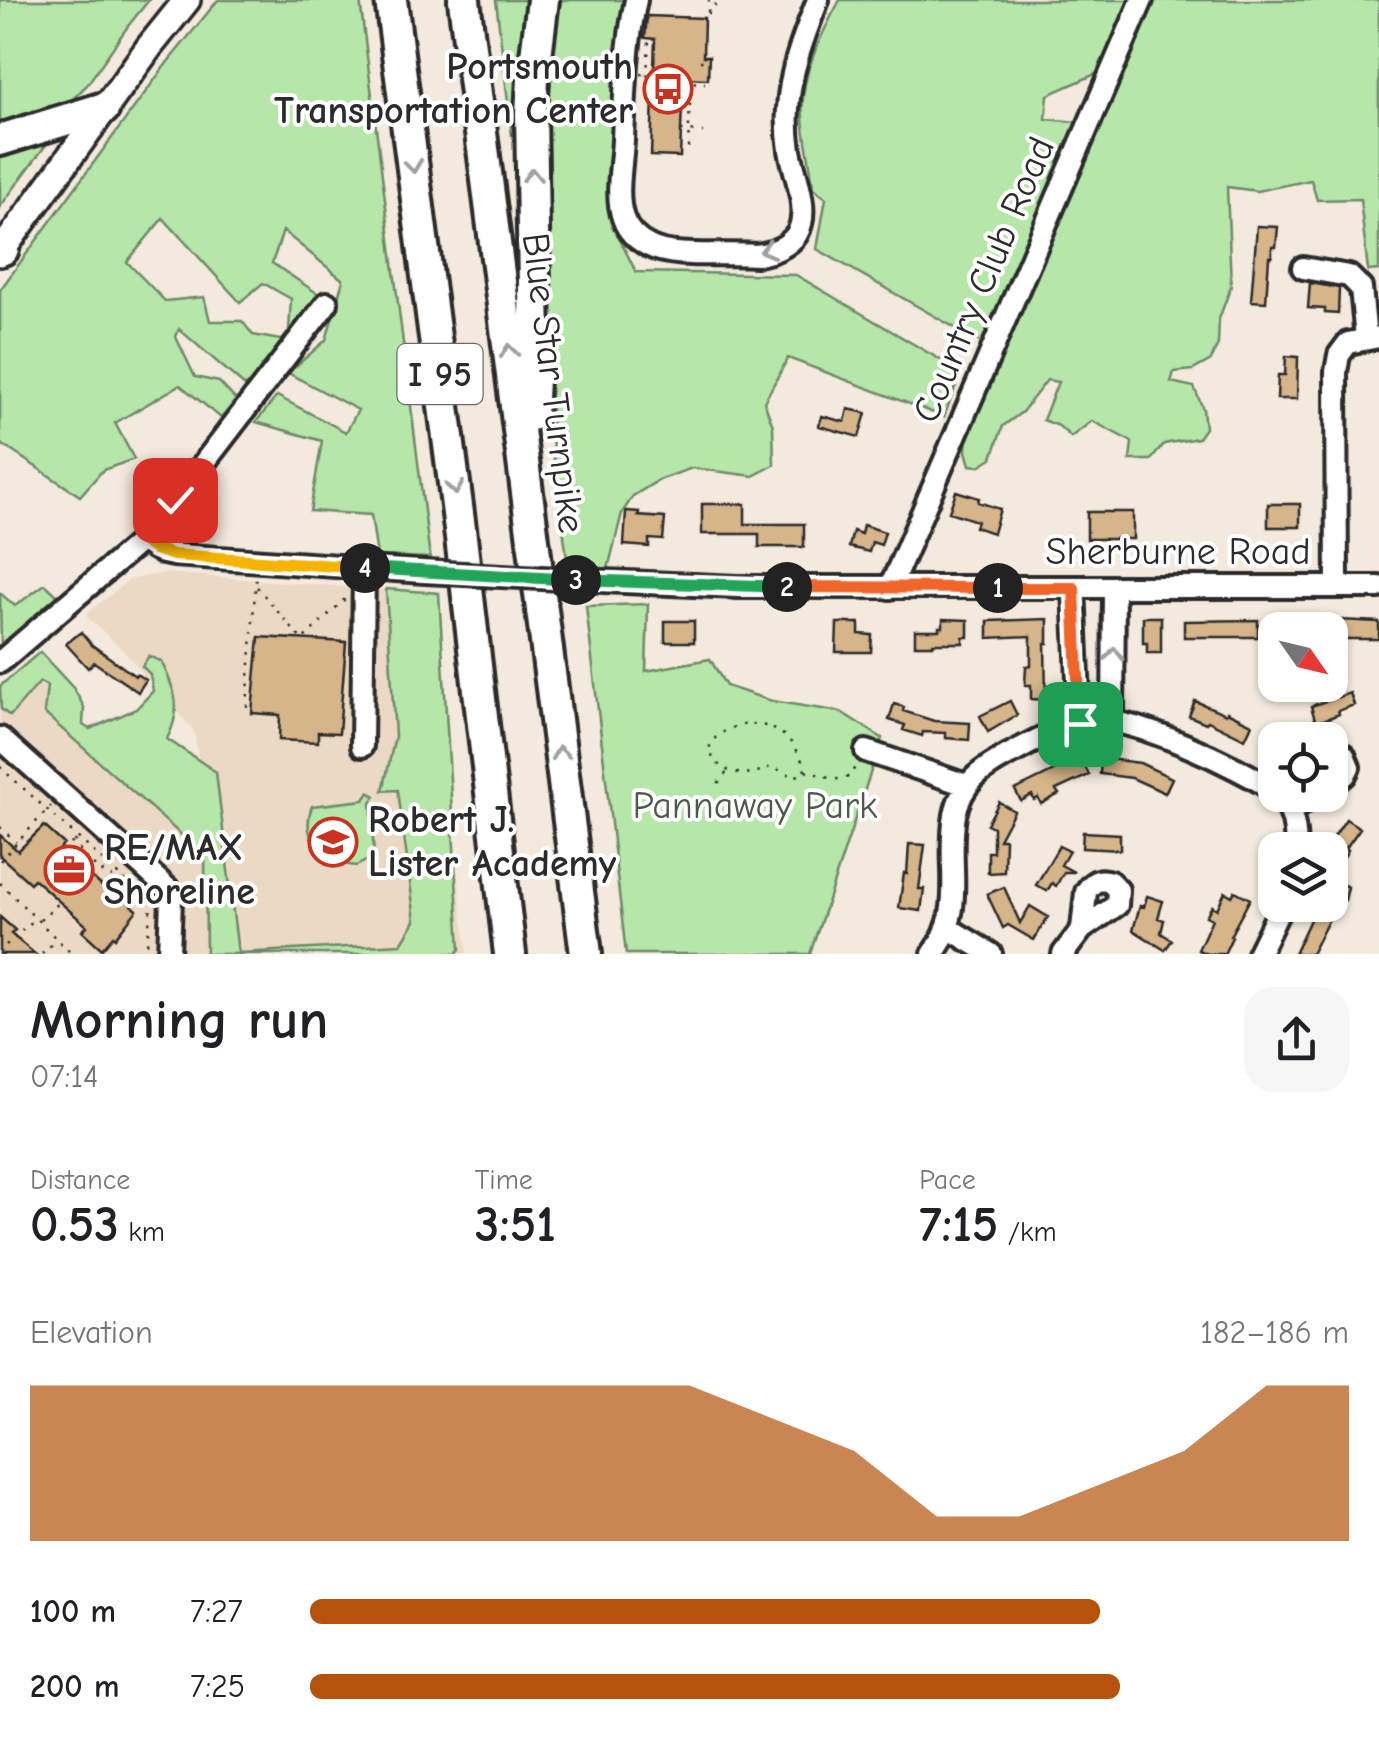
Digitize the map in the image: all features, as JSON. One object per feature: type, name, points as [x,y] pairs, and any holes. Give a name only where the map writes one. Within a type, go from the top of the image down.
[{"type":"highway","name":"I 95","points":[[392,0],[510,954]]},
{"type":"highway","name":"Blue Star Turnpike","points":[[464,0],[586,954]]},
{"type":"highway","points":[[526,482],[535,344],[532,80],[544,0]]},
{"type":"highway","points":[[0,140],[104,108]]},
{"type":"highway","points":[[487,748],[528,954]]},
{"type":"main road","points":[[1,250],[187,0]]},
{"type":"street","points":[[636,0],[627,62],[620,191],[623,218],[631,233],[659,251],[757,255],[785,245],[796,234],[801,218],[788,138],[790,77],[818,0]]},
{"type":"street","name":"Country Club Road","points":[[890,588],[1142,0]]},
{"type":"street","points":[[1303,268],[1349,276],[1361,288],[1372,338],[1348,343],[1339,356],[1336,372],[1338,587]]},
{"type":"street","points":[[0,662],[142,540],[327,304]]},
{"type":"street","name":"Sherburne Road","points":[[142,540],[174,555],[738,587],[1379,587]]},
{"type":"street","points":[[362,746],[364,568]]},
{"type":"street","points":[[1113,720],[1114,587]]},
{"type":"street","points":[[1074,588],[1080,724]]},
{"type":"street","points":[[932,954],[952,913],[955,815],[966,785],[986,766],[1080,724],[1113,720],[1226,764],[1258,783]]},
{"type":"street","points":[[0,738],[162,882],[172,899],[169,954]]},
{"type":"street","points":[[868,755],[966,785]]},
{"type":"street","points":[[1258,954],[1274,922]]},
{"type":"street","points":[[948,928],[991,954]]},
{"type":"street","points":[[1063,954],[1082,929]]},
{"type":"path","points":[[709,0],[708,14],[718,0]]},
{"type":"path","points":[[646,76],[648,38]]},
{"type":"path","points":[[647,69],[654,70]]},
{"type":"path","points":[[688,148],[691,80]]},
{"type":"path","points":[[683,82],[705,83]]},
{"type":"path","points":[[682,105],[690,105]]},
{"type":"path","points":[[681,131],[703,132]]},
{"type":"path","points":[[247,707],[256,575]]},
{"type":"path","points":[[256,586],[302,640],[346,598]]},
{"type":"path","points":[[806,771],[796,747],[769,727],[746,724],[728,730],[710,744],[712,760],[728,770],[744,773],[771,768],[795,777],[806,771],[841,780],[850,776],[868,755]]},
{"type":"path","points":[[0,767],[151,904],[146,954]]},
{"type":"path","points":[[718,783],[728,770]]},
{"type":"path","points":[[0,861],[62,793]]},
{"type":"path","points":[[56,859],[93,820]]},
{"type":"path","points":[[0,827],[17,843]]},
{"type":"path","points":[[76,839],[92,865],[122,879]]},
{"type":"path","points":[[103,900],[138,860]]},
{"type":"path","points":[[88,870],[92,865]]},
{"type":"path","points":[[0,882],[72,954]]},
{"type":"path","points":[[6,946],[60,902]]},
{"type":"path","points":[[42,954],[56,938]]},
{"type":"shaded area","name":"Robert J. Lister Academy","points":[[164,573],[424,593],[467,953],[230,954],[194,731],[121,648],[85,615],[129,580]]},
{"type":"shaded area","points":[[40,682],[48,686],[44,713],[206,856],[206,954],[0,954],[0,705],[1,709]]},
{"type":"green space","points":[[0,0],[149,0],[87,85],[65,107],[0,133]]},
{"type":"green space","points":[[218,0],[360,0],[430,558],[377,556],[371,515],[310,511],[322,441],[256,422],[277,396],[346,432],[358,410],[288,373],[326,340],[343,280],[283,231],[272,263],[320,295],[289,330],[291,299],[263,283],[240,302],[163,218],[127,262],[165,301],[204,297],[210,321],[242,321],[253,335],[286,341],[246,387],[179,329],[176,337],[195,377],[219,382],[236,400],[221,418],[180,385],[115,423],[134,459],[103,470],[80,496],[0,443],[0,290]]},
{"type":"green space","points":[[496,0],[533,0],[522,105],[512,136]]},
{"type":"green space","points":[[549,0],[626,0],[610,202],[612,224],[636,272],[796,275],[961,372],[944,417],[788,358],[764,402],[773,426],[774,465],[753,476],[692,468],[659,480],[633,496],[622,513],[608,569],[568,566],[553,452],[539,164]]},
{"type":"green space","points":[[840,0],[1132,0],[1100,72],[1048,95],[1046,119],[1079,122],[987,346],[817,249],[826,198],[813,188],[804,127],[804,87],[813,57]]},
{"type":"green space","points":[[1152,0],[1379,0],[1379,270],[1368,271],[1360,199],[1317,200],[1311,180],[1257,191],[1227,187],[1231,286],[1219,319],[1218,344],[1211,360],[1193,370],[1174,372],[1171,382],[1194,387],[1205,428],[1198,438],[1164,444],[1151,460],[1130,460],[1132,442],[1092,421],[1071,437],[1059,426],[1043,420],[1058,382],[1047,380],[1022,412],[1003,426],[992,458],[979,466],[970,465],[967,430]]},
{"type":"green space","points":[[39,139],[45,146],[0,207],[0,149]]},
{"type":"green space","points":[[45,584],[59,597],[1,647],[0,593],[15,606]]},
{"type":"green space","points":[[386,589],[439,593],[460,949],[456,954],[206,954],[205,856],[44,713],[47,686],[40,682],[10,716],[1,709],[0,686],[40,652],[74,689],[84,707],[83,725],[90,729],[136,709],[153,691],[150,674],[142,666],[149,656],[162,662],[176,709],[167,739],[216,772],[238,953],[401,944],[415,921],[398,790],[383,791],[395,736]]},
{"type":"green space","name":"Pannaway Park","points":[[648,604],[646,671],[710,659],[726,686],[772,701],[841,712],[882,738],[810,954],[626,954],[586,606]]},
{"type":"green space","points":[[369,792],[375,796],[371,803],[374,857],[356,866],[330,862],[311,837],[308,822],[312,806],[364,800]]},
{"type":"building","name":"Portsmouth Transportation Center","points":[[647,16],[704,18],[703,56],[709,56],[708,79],[683,78],[680,157],[651,156],[655,39],[645,38]]},
{"type":"building","points":[[1257,226],[1278,227],[1276,247],[1272,247],[1269,257],[1266,302],[1251,301]]},
{"type":"building","points":[[1310,283],[1339,288],[1338,314],[1308,308]]},
{"type":"building","points":[[1286,356],[1298,357],[1297,399],[1277,399],[1278,375],[1285,375]]},
{"type":"building","points":[[848,409],[866,413],[859,437],[819,426],[822,416],[845,422]]},
{"type":"building","points":[[956,491],[1000,509],[993,533],[975,527],[977,521],[949,512]]},
{"type":"building","points":[[702,504],[745,504],[745,524],[804,524],[804,547],[759,547],[759,534],[702,534]]},
{"type":"building","points":[[1268,504],[1300,504],[1300,527],[1268,527]]},
{"type":"building","points":[[626,511],[665,518],[663,540],[649,539],[649,547],[624,545]]},
{"type":"building","points":[[1087,512],[1133,512],[1133,539],[1087,539]]},
{"type":"building","points":[[863,525],[885,532],[881,545],[872,542],[869,552],[849,547],[853,531],[861,534]]},
{"type":"building","points":[[1143,617],[1161,617],[1161,653],[1147,653]]},
{"type":"building","points":[[943,619],[968,620],[968,637],[963,637],[963,643],[915,645],[915,630],[939,630]]},
{"type":"building","points":[[1048,619],[1046,700],[1031,699],[1031,685],[1025,685],[1026,666],[1031,666],[1031,636],[988,638],[988,621]]},
{"type":"building","points":[[1258,620],[1258,637],[1184,637],[1184,621]]},
{"type":"building","points":[[1348,620],[1379,622],[1379,639],[1348,639]]},
{"type":"building","points":[[665,621],[694,621],[694,642],[665,642]]},
{"type":"building","points":[[837,623],[859,623],[859,634],[872,635],[871,652],[836,652]]},
{"type":"building","points":[[81,632],[92,645],[146,680],[138,692],[94,662],[88,668],[66,644]]},
{"type":"building","points":[[259,637],[346,642],[339,733],[318,732],[318,742],[279,740],[280,715],[252,713]]},
{"type":"building","points":[[1348,694],[1354,705],[1316,722],[1311,706],[1348,702]]},
{"type":"building","points":[[1010,701],[1017,715],[988,732],[980,716]]},
{"type":"building","points":[[1195,701],[1252,724],[1245,739],[1189,716]]},
{"type":"building","points":[[894,704],[934,721],[970,723],[969,740],[946,738],[946,733],[923,732],[922,736],[903,730],[905,725],[889,720]]},
{"type":"building","points":[[1081,758],[1089,775],[1056,790],[1059,794],[1041,804],[1032,795],[1021,801],[1015,790]]},
{"type":"building","points":[[1101,758],[1140,763],[1172,778],[1165,793],[1132,778],[1100,774]]},
{"type":"building","points":[[999,802],[1014,811],[999,839],[1005,839],[1004,872],[988,873],[993,827],[987,824]]},
{"type":"building","points":[[1346,819],[1360,828],[1348,845],[1348,832],[1337,832]]},
{"type":"building","points":[[44,826],[64,844],[60,849],[113,896],[117,892],[137,910],[102,949],[82,931],[87,926],[34,879],[30,883],[0,856],[0,835],[18,851]]},
{"type":"building","points":[[1083,832],[1120,834],[1120,850],[1082,848]]},
{"type":"building","points":[[909,844],[925,845],[919,889],[924,889],[921,911],[899,908]]},
{"type":"building","points":[[1059,846],[1069,851],[1061,865],[1074,872],[1064,872],[1056,886],[1052,883],[1047,891],[1036,885]]},
{"type":"building","points":[[1004,887],[1020,923],[1030,906],[1048,917],[1034,940],[1008,925],[1003,928],[987,894]]},
{"type":"building","points":[[1235,891],[1250,899],[1224,954],[1198,950],[1212,919],[1206,916],[1212,906],[1217,909],[1225,892],[1232,896]]},
{"type":"building","points":[[1147,896],[1163,901],[1158,918],[1164,920],[1161,933],[1172,940],[1165,950],[1133,930]]},
{"type":"building","points":[[0,917],[15,930],[11,934],[35,954],[0,954]]},
{"type":"building","points":[[1309,922],[1327,922],[1311,954],[1294,954]]},
{"type":"place","name":"Portsmouth Transportation Center","points":[[668,89]]},
{"type":"place","name":"Robert J. Lister Academy","points":[[333,842]]},
{"type":"place","name":"RE/MAX Shoreline","points":[[69,870]]},
{"type":"route","points":[[175,500],[142,540],[174,555],[738,587],[1074,588],[1080,724]]}]
